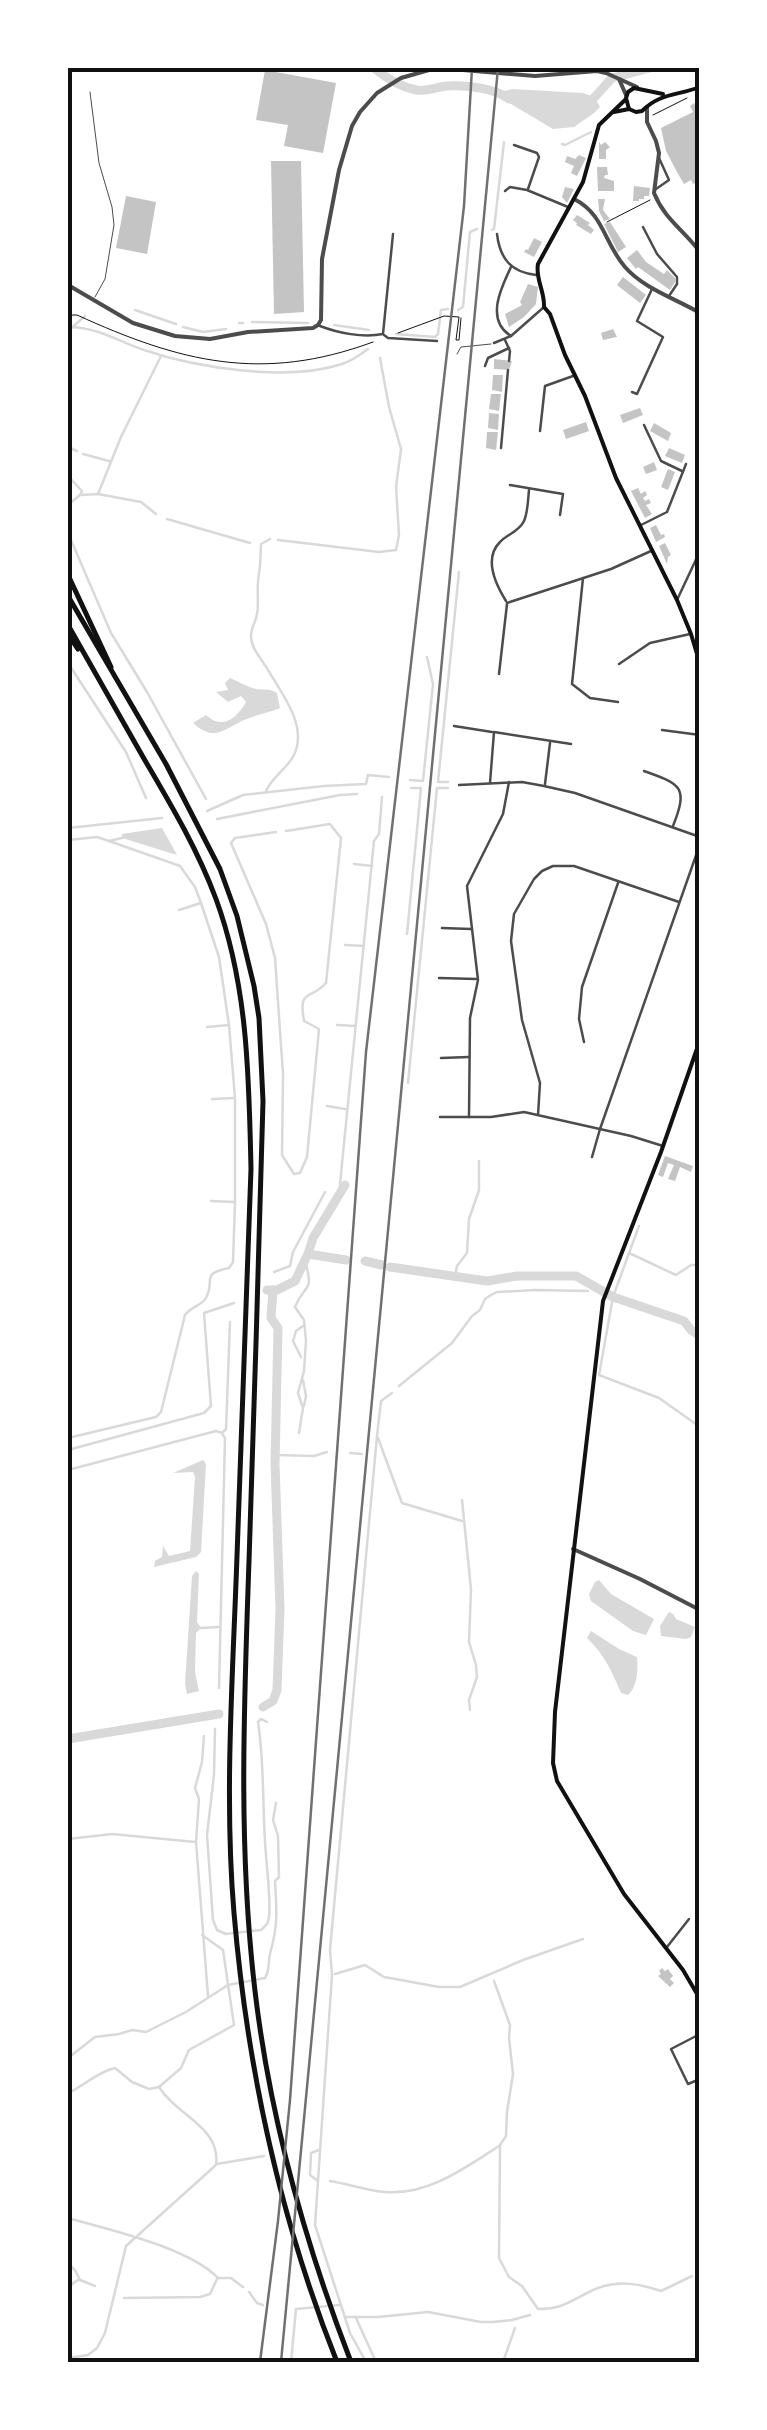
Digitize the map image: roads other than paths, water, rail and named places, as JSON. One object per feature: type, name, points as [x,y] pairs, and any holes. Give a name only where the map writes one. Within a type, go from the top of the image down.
[{"type":"highway","points":[[68,575],[120,688]]},
{"type":"highway","points":[[68,596],[166,764],[220,869],[238,916],[259,1018],[263,1101],[243,1758],[247,1909],[255,1994],[273,2102],[304,2228],[351,2362]]},
{"type":"highway","points":[[68,625],[199,857],[231,950],[243,1008],[251,1170],[230,1762],[234,1910],[246,2019],[264,2118],[300,2261],[337,2362]]},
{"type":"highway","points":[[68,634],[96,676]]},
{"type":"main road","points":[[700,87],[665,95],[631,90],[600,125],[589,164],[538,264],[537,275],[544,306],[610,464],[677,600],[700,664]]},
{"type":"main road","points":[[645,91],[648,105]]},
{"type":"main road","points":[[626,98],[629,108],[636,112],[665,95]]},
{"type":"main road","points":[[614,112],[629,108]]},
{"type":"main road","points":[[700,1040],[605,1296],[555,1712],[554,1771],[624,1894],[700,1999]]},
{"type":"street","points":[[318,326],[322,258],[345,145],[360,112],[386,86],[414,70],[451,70],[522,76],[606,73],[638,88]]},
{"type":"street","points":[[619,78],[626,98]]},
{"type":"street","points":[[648,105],[658,156],[655,190],[659,204],[668,220],[700,252]]},
{"type":"street","points":[[636,112],[648,119]]},
{"type":"street","points":[[514,145],[539,157],[528,190]]},
{"type":"street","points":[[655,190],[670,178],[658,156]]},
{"type":"street","points":[[505,191],[510,187],[528,190],[569,208]]},
{"type":"street","points":[[574,199],[588,207],[615,254],[632,274],[700,312]]},
{"type":"street","points":[[643,227],[657,254],[677,278],[669,296]]},
{"type":"street","points":[[383,334],[394,234]]},
{"type":"street","points":[[497,234],[500,250],[511,267],[537,275]]},
{"type":"street","points":[[510,336],[503,332],[496,310],[511,267]]},
{"type":"street","points":[[68,285],[144,328],[196,339],[318,326],[336,332],[383,334]]},
{"type":"street","points":[[632,392],[637,394],[663,337],[638,321],[653,287]]},
{"type":"street","points":[[494,343],[510,336],[544,306]]},
{"type":"street","points":[[383,334],[388,338],[437,341]]},
{"type":"street","points":[[504,339],[509,361]]},
{"type":"street","points":[[485,366],[488,358],[509,348]]},
{"type":"street","points":[[501,448],[508,370]]},
{"type":"street","points":[[540,431],[545,386],[575,376]]},
{"type":"street","points":[[644,425],[661,462],[684,471]]},
{"type":"street","points":[[640,526],[667,512],[686,464]]},
{"type":"street","points":[[510,485],[563,494],[560,515]]},
{"type":"street","points":[[499,674],[507,602],[493,577],[493,556],[500,541],[524,522],[529,490]]},
{"type":"street","points":[[507,602],[610,570],[652,550]]},
{"type":"street","points":[[677,600],[700,551]]},
{"type":"street","points":[[583,578],[572,684],[590,698],[618,702]]},
{"type":"street","points":[[619,664],[650,643],[691,634]]},
{"type":"street","points":[[454,726],[571,744]]},
{"type":"street","points":[[662,730],[700,736]]},
{"type":"street","points":[[490,784],[494,732]]},
{"type":"street","points":[[544,786],[550,741]]},
{"type":"street","points":[[644,770],[677,786],[681,801],[672,828]]},
{"type":"street","points":[[469,1117],[470,1018],[478,980],[467,886],[504,814],[509,782]]},
{"type":"street","points":[[458,785],[509,782],[544,786],[575,793],[700,838]]},
{"type":"street","points":[[592,1158],[700,844]]},
{"type":"street","points":[[538,1114],[540,1083],[522,1020],[511,941],[514,914],[534,880],[553,866],[574,866],[680,902]]},
{"type":"street","points":[[584,1042],[579,1019],[582,986],[618,882]]},
{"type":"street","points":[[442,928],[472,929]]},
{"type":"street","points":[[439,978],[478,980]]},
{"type":"street","points":[[441,1058],[469,1057]]},
{"type":"street","points":[[440,1117],[538,1114],[663,1146]]},
{"type":"street","points":[[574,1550],[700,1610]]},
{"type":"street","points":[[666,1948],[689,1919]]},
{"type":"street","points":[[700,2034],[671,2049],[688,2084],[700,2079]]},
{"type":"lane","points":[[90,92],[99,163],[114,225],[106,279],[94,299]]},
{"type":"lane","points":[[457,354],[461,347],[494,343]]},
{"type":"waterway","points":[[374,68],[416,90],[471,87],[509,99]]},
{"type":"waterway","points":[[584,102],[592,100],[612,78],[650,68]]},
{"type":"waterway","points":[[562,144],[591,132]]},
{"type":"waterway","points":[[492,230],[504,142]]},
{"type":"waterway","points":[[458,310],[463,307],[470,232],[477,229]]},
{"type":"waterway","points":[[396,334],[435,337],[441,310],[448,309]]},
{"type":"waterway","points":[[135,310],[176,324]]},
{"type":"waterway","points":[[68,331],[85,316]]},
{"type":"waterway","points":[[252,322],[308,323]]},
{"type":"waterway","points":[[334,325],[369,330]]},
{"type":"waterway","points":[[72,327],[166,357],[243,370],[320,369],[346,363],[368,349]]},
{"type":"waterway","points":[[183,327],[203,332],[226,329]]},
{"type":"waterway","points":[[98,494],[161,356]]},
{"type":"waterway","points":[[278,540],[379,552],[396,550],[396,487],[401,449],[380,358]]},
{"type":"waterway","points":[[68,447],[77,451]]},
{"type":"waterway","points":[[83,454],[109,461]]},
{"type":"waterway","points":[[68,476],[82,491],[68,505]]},
{"type":"waterway","points":[[80,495],[98,494],[141,502],[156,514]]},
{"type":"waterway","points":[[167,519],[250,543]]},
{"type":"waterway","points":[[68,533],[111,633],[206,799]]},
{"type":"waterway","points":[[266,791],[294,755],[298,733],[286,700],[251,641],[258,610],[261,544],[270,539]]},
{"type":"waterway","points":[[448,782],[438,782],[459,572]]},
{"type":"waterway","points":[[410,780],[423,781],[433,684],[427,657]]},
{"type":"waterway","points":[[68,663],[126,752],[146,798]]},
{"type":"waterway","points":[[207,811],[243,795],[366,784],[368,775],[389,777]]},
{"type":"waterway","points":[[407,934],[421,788],[411,788]]},
{"type":"waterway","points":[[408,1083],[437,788],[448,788]]},
{"type":"waterway","points":[[217,819],[357,794]]},
{"type":"waterway","points":[[339,1194],[374,841],[379,834],[382,797]]},
{"type":"waterway","points":[[68,828],[162,818]]},
{"type":"waterway","points":[[276,832],[235,838],[231,843],[266,924],[275,958],[283,1074],[282,1155],[294,1174],[300,1173],[307,1157],[319,1029],[304,1021],[303,1004],[307,996],[326,983],[341,838],[330,824],[286,831]]},
{"type":"waterway","points":[[68,840],[122,838]]},
{"type":"waterway","points":[[109,841],[180,866],[201,903],[179,910]]},
{"type":"waterway","points":[[354,864],[372,866]]},
{"type":"waterway","points":[[68,1438],[156,1417],[161,1412],[185,1315],[206,1298],[211,1275],[229,1268],[233,1262],[235,1098],[229,1025],[219,957],[201,903]]},
{"type":"waterway","points":[[345,945],[364,946]]},
{"type":"waterway","points":[[207,1027],[229,1025]]},
{"type":"waterway","points":[[337,1025],[355,1026]]},
{"type":"waterway","points":[[212,1099],[235,1098]]},
{"type":"waterway","points":[[327,1106],[345,1109]]},
{"type":"waterway","points":[[455,1276],[467,1253],[469,1219],[479,1190],[479,1161]]},
{"type":"waterway","points":[[267,1290],[277,1290],[295,1281],[313,1238],[345,1185]]},
{"type":"waterway","points":[[274,1272],[290,1266],[293,1252],[325,1192]]},
{"type":"waterway","points":[[211,1201],[235,1202]]},
{"type":"waterway","points":[[629,1253],[639,1226]]},
{"type":"waterway","points":[[700,1265],[691,1265],[676,1275],[629,1253],[613,1297],[599,1375],[659,1398],[700,1427]]},
{"type":"waterway","points":[[308,1254],[346,1260]]},
{"type":"waterway","points":[[299,1433],[303,1408],[298,1393],[306,1341],[304,1320],[295,1307],[309,1283],[305,1260]]},
{"type":"waterway","points":[[365,1261],[382,1265]]},
{"type":"waterway","points":[[390,1267],[487,1281],[517,1276],[576,1276],[613,1297],[684,1321],[700,1336]]},
{"type":"waterway","points":[[263,1707],[273,1701],[277,1690],[280,1609],[275,1464],[278,1328],[271,1318],[273,1290]]},
{"type":"waterway","points":[[399,1386],[452,1343],[491,1295],[536,1290],[588,1291]]},
{"type":"waterway","points":[[68,1450],[204,1413],[211,1406],[204,1313],[234,1303]]},
{"type":"waterway","points":[[68,1470],[216,1431],[222,1433],[226,1429],[230,1322]]},
{"type":"waterway","points":[[301,1357],[293,1341],[296,1331],[303,1326]]},
{"type":"waterway","points":[[303,1380],[304,1406]]},
{"type":"waterway","points":[[366,2362],[350,2333],[315,2225],[332,1975],[330,1950],[377,1436],[381,1401],[392,1393]]},
{"type":"waterway","points":[[219,1688],[223,1435]]},
{"type":"waterway","points":[[378,1438],[402,1503],[462,1521]]},
{"type":"waterway","points":[[276,1455],[314,1456],[327,1452]]},
{"type":"waterway","points":[[350,1453],[362,1454]]},
{"type":"waterway","points":[[462,1500],[471,1589],[469,1642],[477,1677],[469,1700],[470,1710]]},
{"type":"waterway","points":[[201,1628],[219,1627]]},
{"type":"waterway","points":[[68,1739],[219,1714]]},
{"type":"waterway","points":[[215,1729],[207,1835],[213,1920],[217,1930],[226,1934],[261,1930],[268,1922],[270,1903],[258,1722],[267,1722]]},
{"type":"waterway","points":[[204,1736],[195,1788],[199,1799],[196,1842],[208,1996]]},
{"type":"waterway","points":[[68,2058],[95,2037],[132,2030],[146,2032],[228,1985],[265,1978],[276,1926],[276,1803]]},
{"type":"waterway","points":[[68,1839],[112,1834],[195,1842]]},
{"type":"waterway","points":[[68,2093],[115,2068],[132,2082],[149,2089],[159,2087],[181,2068],[189,2050],[234,2025],[223,1950],[202,1935]]},
{"type":"waterway","points":[[335,1974],[365,1965],[384,1977],[460,1987],[583,1939]]},
{"type":"waterway","points":[[494,1981],[510,2025],[513,2074],[506,2136],[500,2145],[499,2258],[509,2277],[522,2286],[538,2309],[548,2309],[606,2286],[630,2284],[661,2291],[692,2276]]},
{"type":"waterway","points":[[68,2358],[88,2355],[105,2333],[126,2246],[216,2165],[212,2141],[159,2087]]},
{"type":"waterway","points":[[330,2181],[384,2192],[415,2190],[445,2179],[499,2146]]},
{"type":"waterway","points":[[318,2181],[310,2175],[311,2153],[319,2150]]},
{"type":"waterway","points":[[217,2164],[264,2156]]},
{"type":"waterway","points":[[68,2218],[168,2249],[188,2257],[218,2278],[231,2278],[243,2287]]},
{"type":"waterway","points":[[68,2264],[80,2280],[95,2286]]},
{"type":"waterway","points":[[124,2298],[200,2297],[210,2294],[217,2279]]},
{"type":"waterway","points":[[68,2287],[78,2280]]},
{"type":"waterway","points":[[249,2292],[263,2305]]},
{"type":"waterway","points":[[291,2362],[296,2309],[339,2305]]},
{"type":"waterway","points":[[345,2317],[428,2312],[493,2322],[530,2315]]},
{"type":"waterway","points":[[356,2318],[376,2362]]},
{"type":"waterway","points":[[503,2362],[515,2328]]},
{"type":"waterway","points":[[147,2362],[158,2362]]},
{"type":"railway","points":[[260,2362],[290,2100],[366,1052],[464,206],[472,68]]},
{"type":"railway","points":[[281,2362],[498,68]]}]
